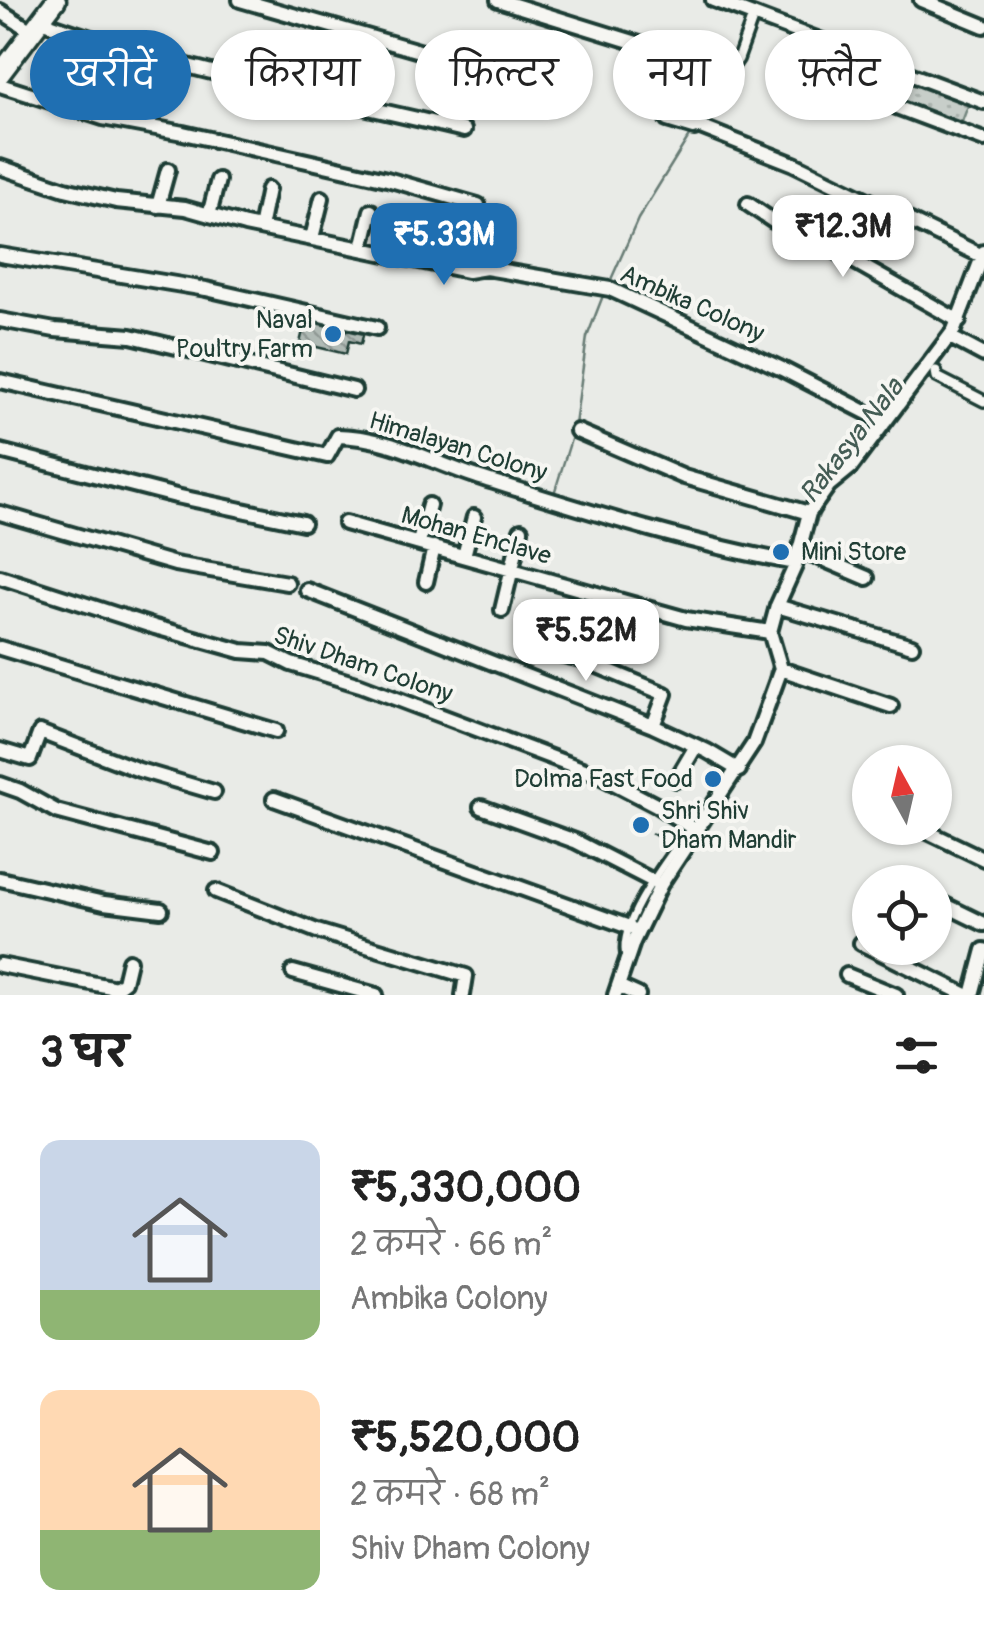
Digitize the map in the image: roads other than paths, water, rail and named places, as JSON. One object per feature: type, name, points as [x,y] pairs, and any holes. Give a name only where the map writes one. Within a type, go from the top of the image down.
[{"type":"main road","points":[[1,73],[56,0]]},
{"type":"street","points":[[240,0],[415,50]]},
{"type":"street","points":[[498,0],[613,38]]},
{"type":"street","points":[[713,0],[984,102]]},
{"type":"street","points":[[920,0],[984,26]]},
{"type":"street","points":[[0,12],[37,27],[197,69],[464,130]]},
{"type":"street","points":[[745,39],[754,14]]},
{"type":"street","points":[[1,73],[104,118],[387,179],[478,205]]},
{"type":"street","points":[[915,114],[984,140]]},
{"type":"street","points":[[638,995],[616,990],[661,884],[740,770],[772,701],[780,669],[773,643],[802,554],[810,512],[829,484],[851,466],[954,339],[984,253],[794,164],[698,126],[667,120]]},
{"type":"street","name":"Ambika Colony","points":[[0,167],[65,189],[185,208],[260,228],[468,271],[486,268],[610,289],[885,422]]},
{"type":"street","points":[[158,206],[168,170]]},
{"type":"street","points":[[209,215],[218,180]]},
{"type":"street","points":[[260,228],[268,189]]},
{"type":"street","points":[[312,238],[322,198]]},
{"type":"street","points":[[748,204],[959,321]]},
{"type":"street","points":[[362,248],[371,211]]},
{"type":"street","points":[[0,255],[206,288],[376,328]]},
{"type":"street","points":[[0,320],[146,339],[354,390]]},
{"type":"street","points":[[954,339],[984,355]]},
{"type":"street","points":[[936,372],[937,377],[984,401]]},
{"type":"street","name":"Himalayan Colony","points":[[0,381],[327,456],[338,436],[374,439],[478,477],[678,538],[802,554]]},
{"type":"street","points":[[577,431],[684,477],[810,512]]},
{"type":"street","points":[[0,451],[176,496],[303,523]]},
{"type":"street","points":[[419,542],[428,505]]},
{"type":"street","points":[[0,513],[175,564],[287,582]]},
{"type":"street","points":[[464,556],[474,517]]},
{"type":"street","name":"Mohan Enclave","points":[[345,523],[773,643]]},
{"type":"street","points":[[502,610],[521,530]]},
{"type":"street","points":[[426,582],[434,546]]},
{"type":"street","points":[[802,554],[868,578]]},
{"type":"street","name":"Shiv Dham Colony","points":[[0,577],[224,646],[269,653],[291,664],[377,691],[598,774],[697,831]]},
{"type":"street","points":[[307,590],[653,726],[740,770]]},
{"type":"street","points":[[782,608],[912,646]]},
{"type":"street","points":[[524,646],[580,659],[665,694],[653,726]]},
{"type":"street","points":[[0,648],[276,731]]},
{"type":"street","points":[[780,669],[891,706]]},
{"type":"street","points":[[0,750],[30,759],[40,732],[139,770],[214,792]]},
{"type":"street","points":[[676,780],[696,746]]},
{"type":"street","points":[[0,784],[56,811],[212,853]]},
{"type":"street","points":[[274,798],[629,928]]},
{"type":"street","points":[[482,807],[575,841],[653,881]]},
{"type":"street","points":[[952,844],[984,859]]},
{"type":"street","points":[[0,879],[104,903],[162,910]]},
{"type":"street","points":[[216,891],[317,930],[466,976],[463,995]]},
{"type":"street","points":[[952,908],[984,924]]},
{"type":"street","points":[[907,965],[969,995],[981,978],[984,950]]},
{"type":"street","points":[[0,964],[116,988],[124,982],[130,961]]},
{"type":"street","points":[[293,972],[376,995]]},
{"type":"street","points":[[847,975],[896,995]]},
{"type":"lane","points":[[627,960],[624,945],[629,928],[653,881],[686,834],[697,831]]},
{"type":"waterway","points":[[609,284],[638,219],[691,133]]},
{"type":"waterway","name":"Rakasya Nala","points":[[959,334],[984,276]]},
{"type":"waterway","points":[[575,425],[587,337],[604,293]]},
{"type":"waterway","name":"Rakasya Nala","points":[[831,493],[869,455],[918,388]]},
{"type":"waterway","points":[[553,497],[573,433]]},
{"type":"waterway","name":"Rakasya Nala","points":[[807,547],[823,504]]},
{"type":"waterway","name":"Rakasya Nala","points":[[787,604],[796,578]]},
{"type":"waterway","name":"Rakasya Nala","points":[[777,637],[784,611]]},
{"type":"waterway","name":"Rakasya Nala","points":[[766,691],[772,660]]},
{"type":"waterway","name":"Rakasya Nala","points":[[608,995],[619,958]]},
{"type":"place","name":"Naval Poultry Farm","points":[[333,334]]},
{"type":"place","name":"Mini Store","points":[[781,552]]},
{"type":"place","name":"Dolma Fast Food","points":[[713,779]]},
{"type":"place","name":"Shri Shiv Dham Mandir","points":[[641,825]]}]
